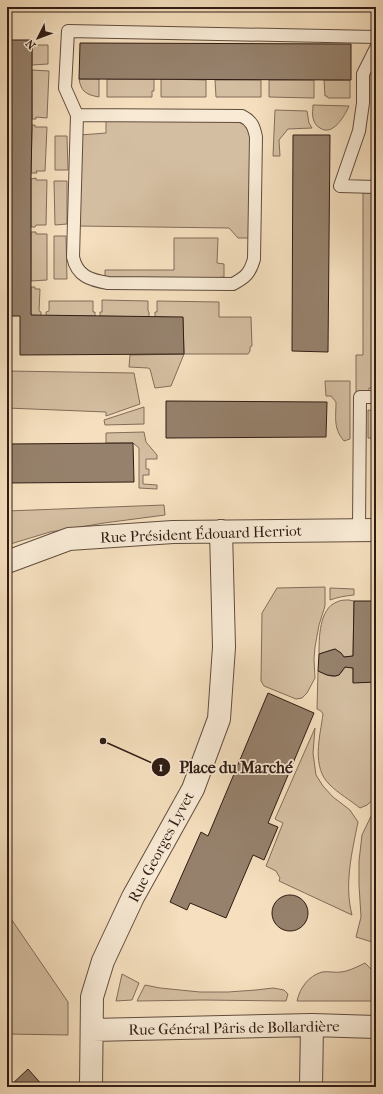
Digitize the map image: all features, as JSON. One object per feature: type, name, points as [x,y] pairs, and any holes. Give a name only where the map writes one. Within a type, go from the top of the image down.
[{"type":"street","name":"Rue Président Édouard Herriot","points":[[7,562],[70,539],[173,532],[368,530]]},
{"type":"street","name":"Rue Georges Lyvet","points":[[91,1087],[92,997],[103,961],[133,897],[192,789],[219,719],[224,647],[221,532]]},
{"type":"street","name":"Rue Général Pâris de Bollardière","points":[[92,1030],[312,1025],[376,1027]]},
{"type":"street","points":[[311,1087],[312,1025]]},
{"type":"lane","points":[[78,115],[242,116],[248,120],[254,128],[256,137],[254,259],[251,270],[244,278],[233,284],[108,283],[90,279],[78,270],[73,257],[78,115],[65,88],[68,31],[376,37]]},
{"type":"lane","points":[[376,48],[363,74],[363,103],[360,132],[340,186],[376,187]]},
{"type":"lane","points":[[368,530],[360,397],[376,397]]},
{"type":"shaded area","points":[[32,45],[48,45],[48,64],[32,65]]},
{"type":"shaded area","points":[[32,70],[49,71],[47,118],[36,117],[36,119],[32,119]]},
{"type":"shaded area","points":[[79,79],[99,79],[99,97],[85,92],[81,87]]},
{"type":"shaded area","points":[[107,79],[154,79],[154,91],[152,91],[152,97],[107,97]]},
{"type":"shaded area","points":[[161,79],[206,80],[206,97],[161,97]]},
{"type":"shaded area","points":[[215,80],[261,80],[261,97],[216,97]]},
{"type":"shaded area","points":[[269,80],[314,80],[314,98],[269,97]]},
{"type":"shaded area","points":[[324,80],[350,80],[350,98],[328,98],[325,96]]},
{"type":"shaded area","points":[[313,105],[349,106],[338,124],[329,130],[325,130],[316,125],[313,116]]},
{"type":"shaded area","points":[[275,110],[307,111],[309,123],[312,128],[288,129],[279,140],[280,156],[273,156]]},
{"type":"shaded area","points":[[106,121],[233,121],[243,124],[251,139],[250,238],[238,238],[229,228],[78,226],[80,135],[106,133]]},
{"type":"shaded area","points":[[32,125],[35,125],[35,127],[47,127],[45,171],[36,171],[37,173],[31,173]]},
{"type":"shaded area","points":[[55,136],[67,136],[68,170],[55,170]]},
{"type":"shaded area","points":[[36,178],[36,180],[47,180],[46,225],[36,225],[35,227],[31,227],[31,179]]},
{"type":"shaded area","points":[[54,181],[67,181],[67,224],[55,225]]},
{"type":"shaded area","points":[[363,193],[376,193],[376,388],[369,388],[368,394],[356,393],[356,355],[363,355]]},
{"type":"shaded area","points":[[31,232],[36,232],[36,234],[47,234],[47,280],[31,281]]},
{"type":"shaded area","points":[[54,236],[66,236],[67,279],[54,279]]},
{"type":"shaded area","points":[[174,238],[218,238],[217,263],[224,264],[224,277],[105,277],[105,270],[174,270]]},
{"type":"shaded area","points":[[31,287],[40,289],[39,311],[41,312],[41,316],[31,315]]},
{"type":"shaded area","points":[[102,300],[148,301],[149,317],[100,316],[100,312],[102,312]]},
{"type":"shaded area","points":[[49,301],[93,301],[93,312],[95,312],[95,316],[46,316],[46,312],[49,311]]},
{"type":"shaded area","points":[[157,301],[219,302],[219,317],[251,317],[252,346],[250,347],[250,351],[248,354],[184,354],[183,318],[155,317],[155,312],[157,312]]},
{"type":"shaded area","points":[[184,354],[171,386],[155,388],[150,369],[129,367],[130,355]]},
{"type":"shaded area","points":[[7,371],[134,373],[140,404],[106,416],[106,412],[7,408]]},
{"type":"shaded area","points":[[325,381],[350,381],[350,439],[344,441],[338,432],[336,422],[336,402],[331,396],[326,396]]},
{"type":"shaded area","points":[[144,407],[144,424],[105,425],[104,420]]},
{"type":"shaded area","points":[[368,410],[376,411],[376,438],[368,438]]},
{"type":"shaded area","points":[[144,432],[146,442],[157,455],[157,459],[146,459],[146,469],[149,469],[149,475],[143,475],[143,484],[157,485],[157,489],[139,488],[139,448],[133,443],[106,443],[106,433]]},
{"type":"shaded area","points":[[164,505],[165,515],[50,532],[7,545],[7,511]]},
{"type":"shaded area","points":[[325,587],[325,606],[319,625],[315,647],[315,678],[307,693],[302,698],[296,699],[264,686],[261,681],[262,613],[277,588]]},
{"type":"shaded area","points":[[330,588],[354,589],[354,595],[330,600]]},
{"type":"shaded area","points":[[338,601],[354,601],[353,656],[344,657],[335,649],[319,654],[319,640],[323,617],[331,605]]},
{"type":"shaded area","points":[[345,667],[353,668],[353,682],[376,682],[376,797],[367,805],[360,808],[330,785],[320,770],[319,761],[318,751],[323,714],[317,709],[318,671],[336,676],[340,674]]},
{"type":"shaded area","points":[[315,728],[313,753],[316,775],[323,786],[333,797],[350,810],[358,822],[351,856],[349,880],[352,915],[279,881],[280,878],[276,871],[266,866],[283,823],[275,819]]},
{"type":"shaded area","points":[[376,810],[376,941],[372,942],[356,937],[361,917],[359,861],[362,835],[373,812]]},
{"type":"shaded area","points":[[7,913],[68,1002],[68,1035],[7,1034]]},
{"type":"shaded area","points":[[365,963],[373,971],[376,977],[376,1001],[297,1001],[305,983],[313,976],[322,972],[336,972],[353,969]]},
{"type":"shaded area","points":[[122,974],[139,983],[132,1000],[116,1001]]},
{"type":"shaded area","points":[[145,985],[200,992],[228,992],[273,988],[284,990],[288,994],[286,1001],[137,1001]]},
{"type":"building","points":[[7,40],[32,40],[31,315],[183,317],[184,354],[20,355],[20,316],[7,316]]},
{"type":"building","points":[[80,43],[351,44],[351,80],[79,79]]},
{"type":"building","points":[[293,135],[330,135],[328,352],[292,351]]},
{"type":"building","points":[[166,401],[327,402],[326,437],[166,438]]},
{"type":"building","points":[[133,443],[134,482],[7,483],[7,444]]},
{"type":"building","points":[[354,601],[376,601],[376,682],[353,683],[353,668],[345,667],[339,675],[335,676],[327,675],[318,671],[319,654],[335,649],[344,657],[353,656]]},
{"type":"building","points":[[268,693],[314,713],[268,823],[278,827],[264,860],[253,855],[226,918],[190,903],[187,910],[170,902],[201,832],[208,836]]},
{"type":"building","points":[[294,895],[303,900],[307,906],[307,920],[303,926],[294,931],[286,931],[277,926],[273,920],[272,909],[277,900],[283,896]]},
{"type":"building","points":[[28,1069],[44,1087],[9,1087]]},
{"type":"place","name":"Place du Marché","points":[[103,741]]}]
